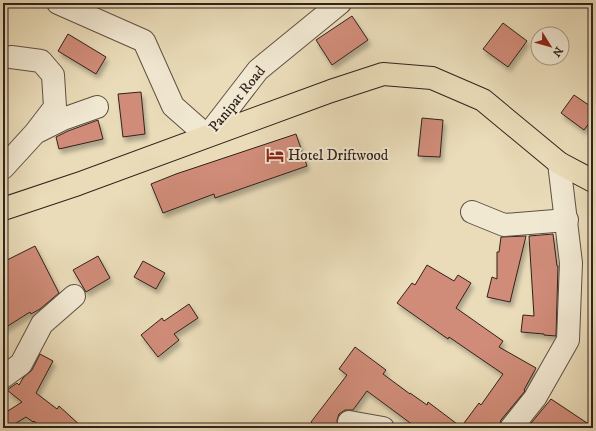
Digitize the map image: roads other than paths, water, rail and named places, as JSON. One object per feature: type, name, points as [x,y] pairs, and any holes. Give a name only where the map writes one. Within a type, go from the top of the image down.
[{"type":"highway","points":[[3,209],[78,184],[331,91],[383,74],[432,78],[483,100],[559,163],[593,181]]},
{"type":"street","name":"Panipat Road","points":[[58,3],[144,41],[173,106],[207,136],[258,70],[340,3]]},
{"type":"street","points":[[3,168],[35,133],[54,107],[53,75],[41,61],[11,57]]},
{"type":"street","points":[[35,133],[63,119],[97,107]]},
{"type":"street","points":[[511,428],[535,398],[568,340],[571,263],[559,163]]},
{"type":"street","points":[[472,212],[504,225],[567,220]]},
{"type":"street","points":[[3,377],[21,364],[42,324],[74,296]]},
{"type":"street","points":[[349,422],[383,428]]},
{"type":"place","name":"Hotel Driftwood","points":[[275,155]]}]
